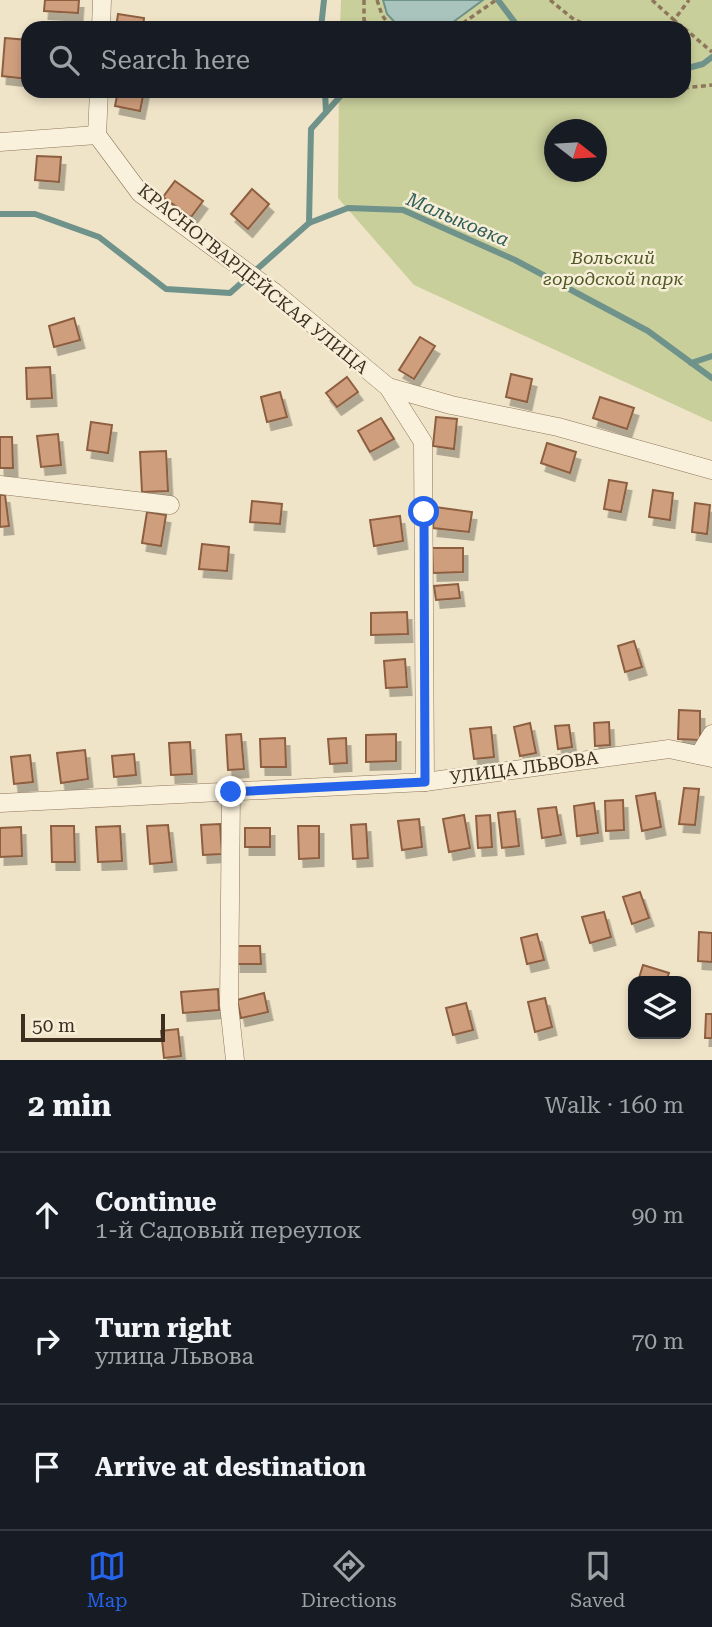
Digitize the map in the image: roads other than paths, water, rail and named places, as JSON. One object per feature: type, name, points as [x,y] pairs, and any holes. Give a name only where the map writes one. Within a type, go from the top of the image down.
[{"type":"street","points":[[101,21],[102,0]]},
{"type":"street","points":[[0,142],[97,135],[99,98]]},
{"type":"street","name":"КРАСНОГВАРДЕЙСКАЯ УЛИЦА","points":[[97,135],[141,193],[274,292],[388,387]]},
{"type":"street","points":[[388,387],[451,405],[558,427],[712,470]]},
{"type":"street","points":[[388,387],[423,442],[425,782]]},
{"type":"street","points":[[0,485],[170,505]]},
{"type":"street","points":[[705,756],[712,734]]},
{"type":"street","name":"УЛИЦА ЛЬВОВА","points":[[0,803],[425,782],[669,749],[705,756]]},
{"type":"street","points":[[231,792],[229,1005],[235,1060]]},
{"type":"water","points":[[383,0],[483,0],[454,21],[394,21],[387,14]]},
{"type":"waterway","points":[[322,21],[324,0]]},
{"type":"waterway","points":[[498,0],[514,21]]},
{"type":"waterway","points":[[691,67],[703,64],[712,57]]},
{"type":"waterway","points":[[325,98],[326,112]]},
{"type":"waterway","points":[[309,223],[311,129],[339,98]]},
{"type":"waterway","name":"Малыковка","points":[[0,214],[35,214],[99,237],[166,289],[230,293],[309,223],[348,208],[403,210],[515,260],[648,331],[712,378]]},
{"type":"waterway","points":[[691,363],[712,356]]},
{"type":"park label","name":"Вольский городской парк","points":[[613,268]]}]
